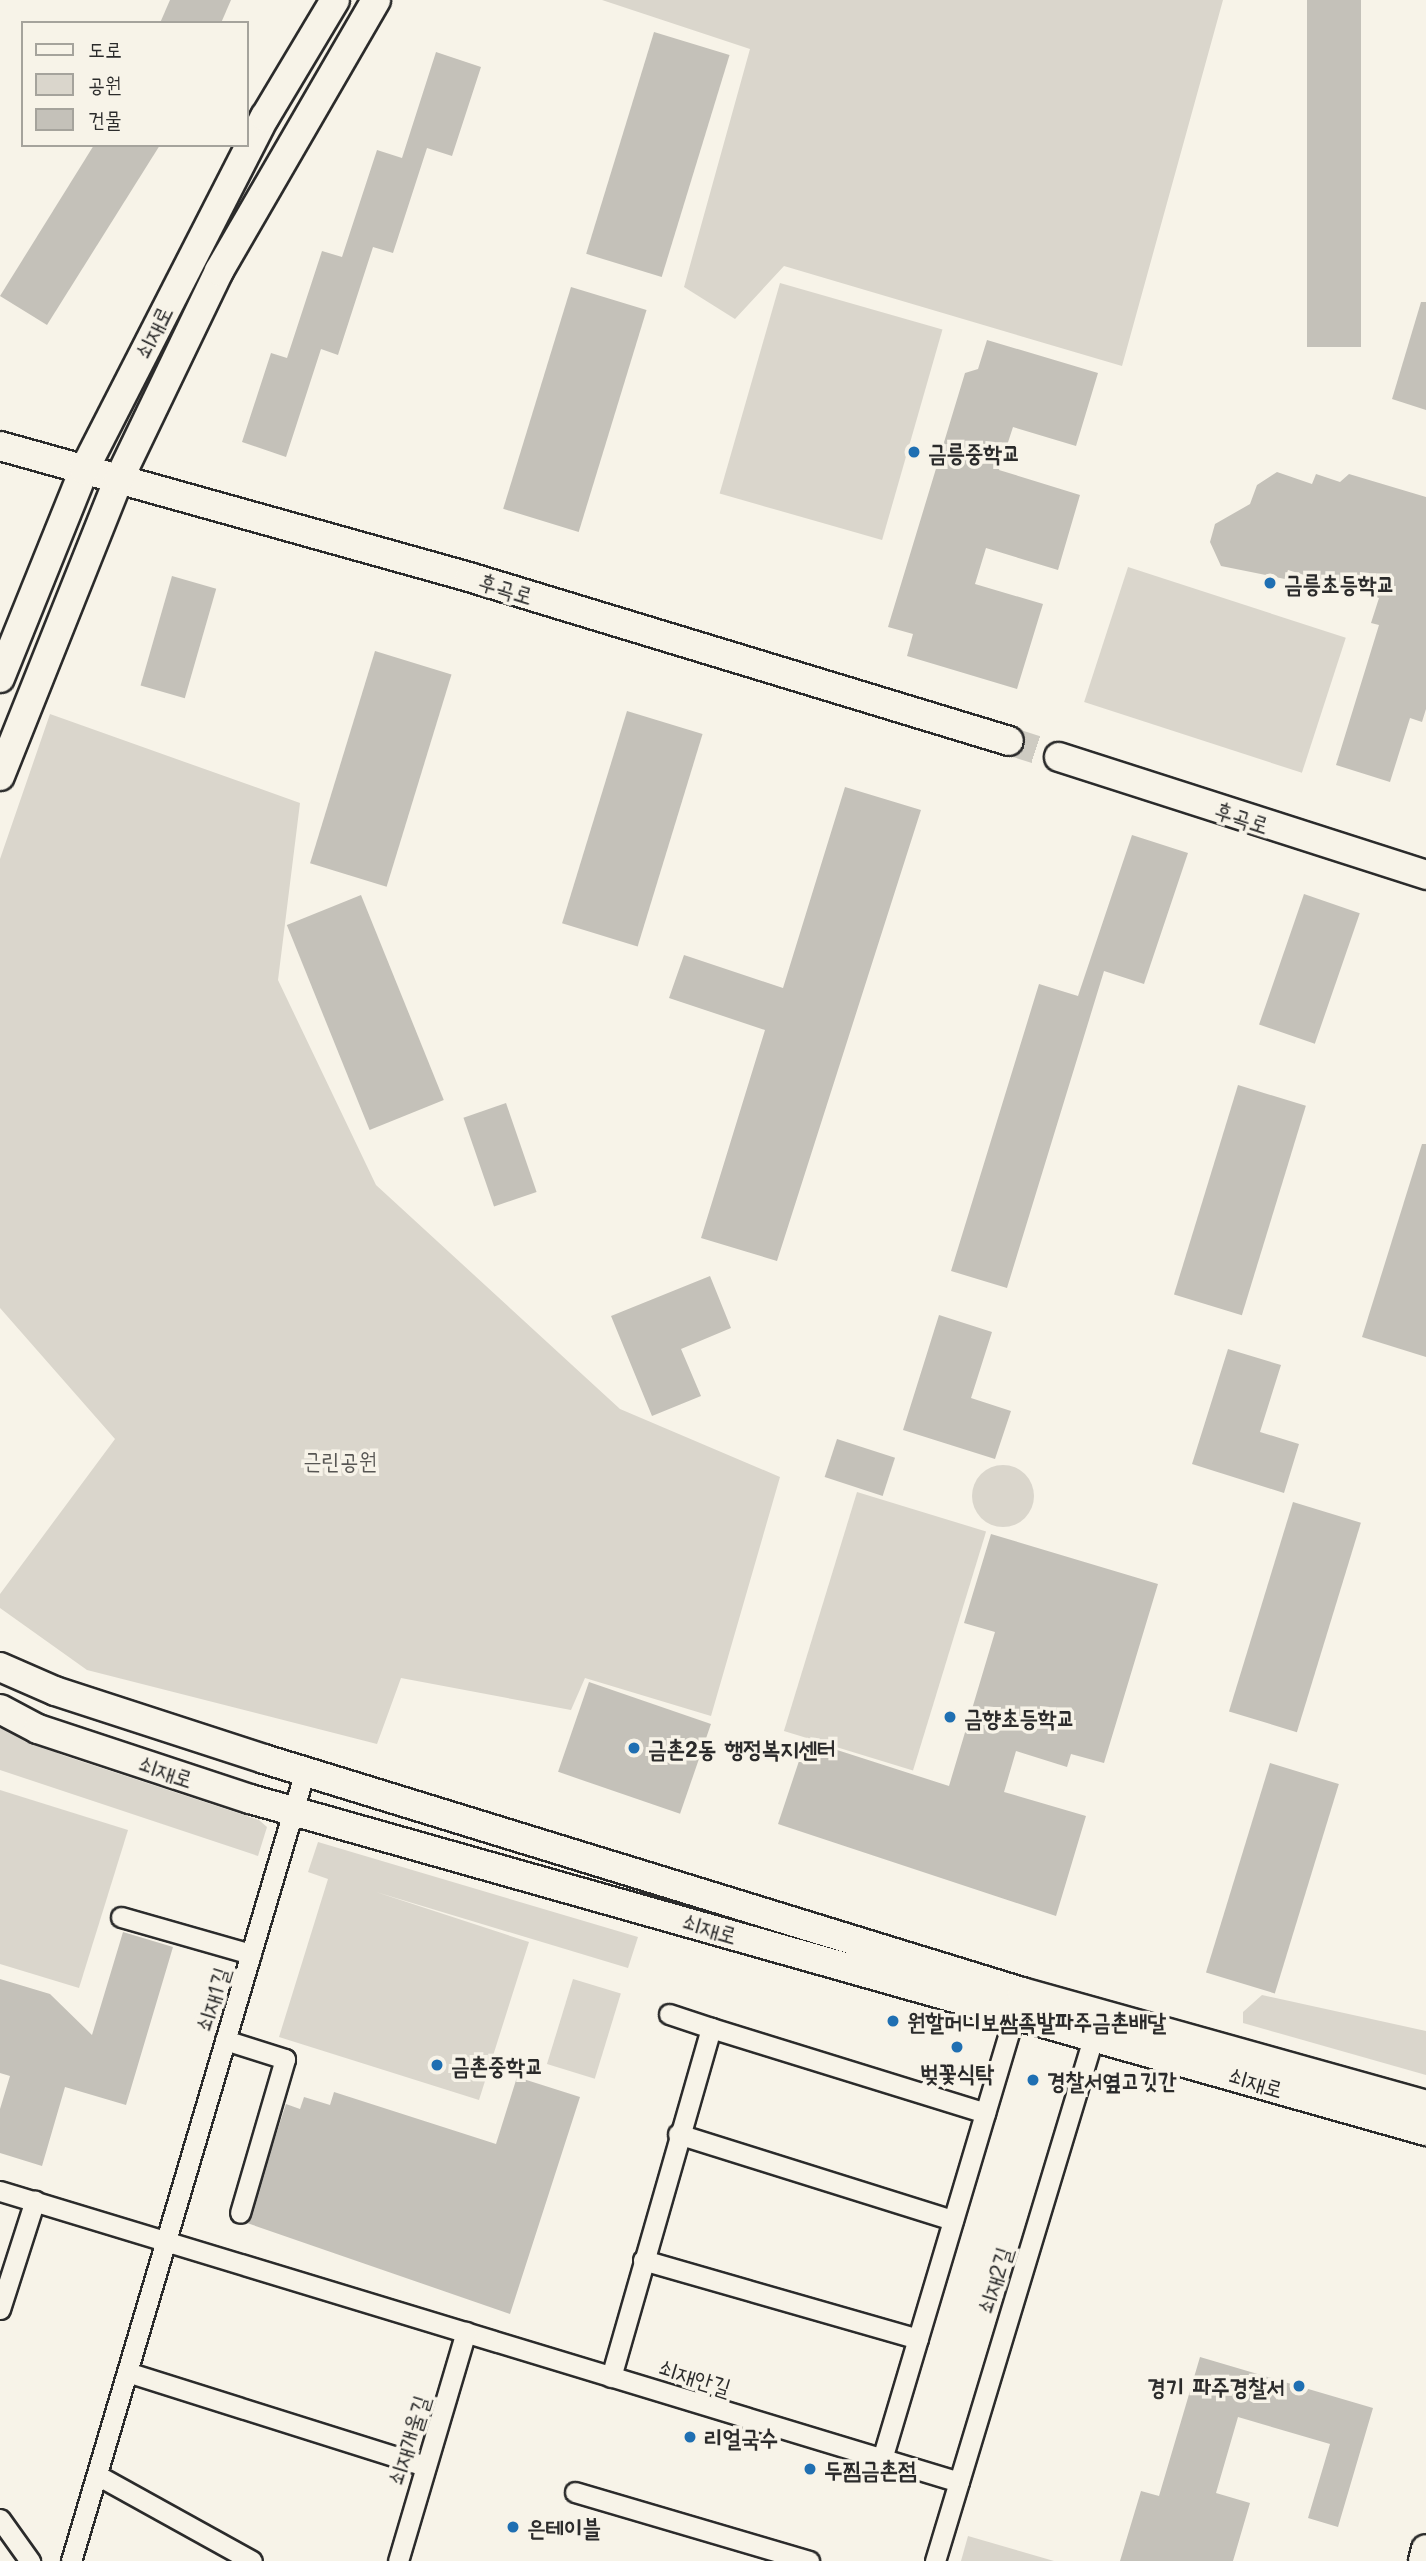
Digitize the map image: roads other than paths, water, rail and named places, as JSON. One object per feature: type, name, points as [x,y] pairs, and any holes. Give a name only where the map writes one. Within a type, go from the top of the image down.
[{"type":"street","name":"쇠재로","points":[[0,678],[84,470],[265,117],[335,0]]},
{"type":"street","name":"쇠재로","points":[[0,776],[119,479],[219,271],[376,0]]},
{"type":"street","name":"후곡로","points":[[0,446],[469,577],[1009,741]]},
{"type":"street","name":"후곡로","points":[[1059,757],[1426,876]]},
{"type":"street","points":[[0,1667],[55,1691],[1018,2003],[1096,2025],[1426,2105]]},
{"type":"street","name":"쇠재로","points":[[0,1709],[38,1729],[293,1811],[1018,2003]]},
{"type":"street","name":"쇠재1길","points":[[71,2561],[305,1771]]},
{"type":"street","points":[[121,1917],[251,1954]]},
{"type":"street","points":[[882,2459],[1018,2003]]},
{"type":"street","points":[[669,2014],[985,2113]]},
{"type":"street","name":"쇠재로","points":[[1096,2025],[1426,2131]]},
{"type":"street","name":"쇠재2길","points":[[936,2561],[1096,2025]]},
{"type":"street","points":[[0,2191],[611,2377],[678,2134],[711,2028]]},
{"type":"street","points":[[225,2040],[285,2059],[240,2213]]},
{"type":"street","points":[[678,2134],[953,2220]]},
{"type":"street","points":[[0,2309],[35,2200]]},
{"type":"street","points":[[643,2260],[918,2339]]},
{"type":"street","name":"쇠재개울길","points":[[398,2561],[466,2332]]},
{"type":"street","points":[[127,2372],[426,2466]]},
{"type":"street","name":"쇠재안길","points":[[611,2377],[959,2482]]},
{"type":"street","points":[[97,2475],[252,2561]]},
{"type":"street","points":[[575,2492],[809,2561]]},
{"type":"street","points":[[0,2519],[30,2561]]},
{"type":"street","points":[[1423,2561],[1426,2549]]},
{"type":"tunnel","points":[[1009,741],[1059,757]]},
{"type":"place","name":"금릉중학교","points":[[914,452]]},
{"type":"place","name":"금릉초등학교","points":[[1270,583]]},
{"type":"place","name":"금향초등학교","points":[[950,1717]]},
{"type":"place","name":"금촌2동 행정복지센터","points":[[634,1748]]},
{"type":"place","name":"원할머니보쌈족발파주금촌배달","points":[[893,2021]]},
{"type":"place","name":"벚꽃식탁","points":[[957,2047]]},
{"type":"place","name":"금촌중학교","points":[[437,2065]]},
{"type":"place","name":"경찰서옆고깃간","points":[[1033,2080]]},
{"type":"place","name":"경기 파주경찰서","points":[[1299,2386]]},
{"type":"place","name":"리얼국수","points":[[690,2437]]},
{"type":"place","name":"두찜금촌점","points":[[810,2469]]},
{"type":"place","name":"은테이블","points":[[513,2527]]},
{"type":"park label","name":"근린공원","points":[[340,1460]]}]
